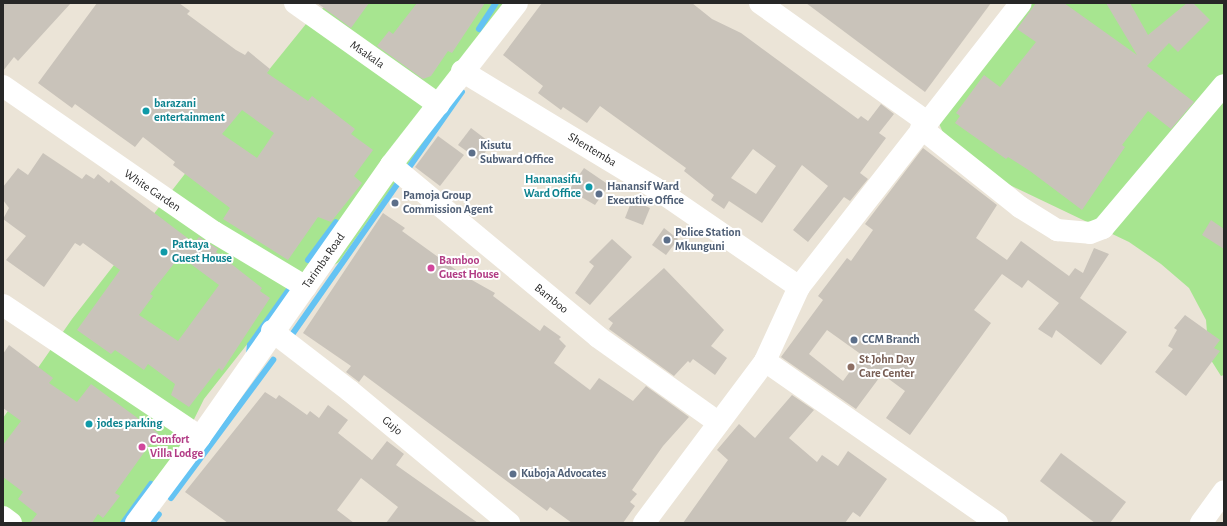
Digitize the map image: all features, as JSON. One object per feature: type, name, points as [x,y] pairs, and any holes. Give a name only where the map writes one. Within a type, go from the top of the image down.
[{"type":"street","name":"Msakala","points":[[296,3],[439,105]]},
{"type":"street","name":"Tarimba Road","points":[[137,523],[200,437],[272,331],[306,287],[391,165],[439,105],[462,71],[517,3]]},
{"type":"street","points":[[760,3],[924,125],[1020,207],[1057,230],[1090,233],[1103,228],[1224,85]]},
{"type":"street","points":[[644,523],[765,361],[799,287],[924,125],[1021,3]]},
{"type":"street","name":"Shentemba","points":[[462,71],[655,188],[799,287]]},
{"type":"street","name":"White Garden","points":[[3,86],[214,232],[306,287]]},
{"type":"street","name":"Bamboo","points":[[391,165],[598,337],[719,423]]},
{"type":"street","points":[[3,305],[200,437]]},
{"type":"street","name":"Gujo","points":[[272,331],[350,391],[509,523]]},
{"type":"street","points":[[765,361],[997,523]]},
{"type":"street","points":[[1201,523],[1224,491]]},
{"type":"street","points":[[3,517],[11,523]]},
{"type":"green space","points":[[329,3],[522,3],[339,262],[286,295],[204,399],[143,523],[3,523],[3,418],[72,319],[191,166],[310,19]]},
{"type":"green space","points":[[1018,3],[1224,3],[1224,375],[1221,376],[1209,357],[1206,320],[1189,288],[1161,264],[1129,242],[972,167],[946,139],[935,115]]},
{"type":"building","points":[[3,3],[71,3],[18,61],[14,57],[3,71]]},
{"type":"building","points":[[97,3],[179,3],[190,11],[187,14],[236,50],[245,55],[248,51],[270,69],[267,73],[308,101],[312,96],[355,129],[351,134],[373,150],[354,176],[362,183],[331,222],[318,217],[288,260],[223,219],[230,208],[173,165],[175,162],[143,137],[135,147],[75,104],[72,108],[38,83]],"holes":[[[242,110],[274,133],[257,158],[222,134]]]},
{"type":"building","points":[[317,3],[369,3],[351,28]]},
{"type":"building","points":[[417,3],[485,3],[452,53],[448,51],[431,76],[423,79],[377,46],[389,31],[393,34]]},
{"type":"building","points":[[542,3],[692,3],[712,19],[741,33],[858,119],[861,116],[868,121],[881,104],[894,114],[879,133],[886,138],[860,173],[868,179],[850,201],[844,197],[808,242],[793,230],[828,186],[802,165],[762,223],[729,201],[724,209],[711,200],[714,195],[684,171],[686,168],[600,106],[587,123],[563,107],[561,110],[538,93],[543,86],[503,55]],"holes":[[[753,149],[776,166],[756,194],[731,178]]]},
{"type":"building","points":[[806,3],[991,3],[925,92]]},
{"type":"building","points":[[1036,3],[1064,3],[1137,55],[1106,3],[1130,3],[1148,35],[1187,3],[1193,3],[1210,20],[1178,52],[1169,43],[1147,66],[1194,102],[1171,129],[1148,111],[1122,145],[1125,147],[1082,210],[1030,171],[1008,157],[1006,159],[955,123],[960,116],[956,113],[984,75],[1000,87],[1036,42],[1017,29]]},
{"type":"building","points":[[471,128],[492,144],[479,160],[458,145]]},
{"type":"building","points":[[438,136],[464,155],[440,186],[415,167]]},
{"type":"building","points":[[923,148],[997,205],[976,238],[1007,260],[1021,241],[1069,276],[1075,268],[1083,273],[1094,248],[1109,254],[1080,298],[1127,332],[1101,365],[1056,330],[1052,338],[1038,329],[1059,303],[1028,280],[1022,288],[1002,274],[974,310],[991,323],[910,435],[886,418],[905,391],[882,374],[856,409],[781,357],[823,300],[818,296],[847,258],[851,261],[873,230],[865,224]],"holes":[[[827,330],[862,355],[843,381],[809,354]]]},
{"type":"building","points":[[43,153],[82,179],[86,174],[94,179],[98,174],[109,183],[111,180],[194,243],[199,237],[218,249],[216,252],[262,288],[260,291],[270,298],[222,371],[219,368],[189,407],[171,395],[175,384],[148,364],[144,370],[115,350],[111,354],[77,330],[120,270],[83,243],[80,246],[75,243],[44,287],[6,260],[26,236],[3,219],[9,208],[3,200],[3,187],[18,168],[28,175]],"holes":[[[180,256],[219,285],[178,341],[139,315],[153,296],[150,294]]]},
{"type":"building","name":"Hananasifu Ward Office","points":[[584,168],[609,185],[595,205],[569,190]]},
{"type":"building","points":[[632,200],[650,208],[643,225],[625,218]]},
{"type":"building","points":[[383,213],[405,228],[402,231],[463,275],[495,293],[493,296],[540,331],[544,325],[561,337],[559,339],[566,346],[554,363],[590,390],[599,378],[633,401],[646,386],[689,417],[663,446],[632,490],[637,494],[630,502],[635,506],[623,523],[572,523],[550,507],[547,511],[364,375],[359,382],[346,372],[351,366],[303,333]]},
{"type":"building","points":[[1211,220],[1224,229],[1224,249],[1202,235]]},
{"type":"building","points":[[664,228],[678,239],[666,255],[652,245]]},
{"type":"building","points":[[612,239],[632,257],[590,305],[575,293],[594,266],[589,262]]},
{"type":"building","points":[[664,268],[724,330],[711,346],[727,358],[715,375],[693,359],[690,363],[688,361],[674,376],[609,329],[613,323],[608,319]]},
{"type":"building","points":[[1185,315],[1220,340],[1214,348],[1220,351],[1186,396],[1155,372],[1173,349],[1168,346],[1177,330],[1174,328]]},
{"type":"building","points":[[9,345],[53,378],[49,383],[77,402],[91,384],[158,433],[115,493],[120,496],[103,518],[98,514],[92,523],[30,523],[37,514],[18,499],[23,492],[3,477],[3,445],[21,421],[3,408],[3,354]]},
{"type":"building","points":[[265,392],[276,399],[279,395],[307,415],[310,411],[319,418],[328,405],[348,420],[338,433],[372,460],[387,441],[404,454],[396,465],[478,523],[386,523],[398,507],[361,478],[337,510],[354,523],[228,523],[185,492]]},
{"type":"building","points":[[792,395],[814,410],[789,438],[817,462],[822,455],[838,466],[848,451],[887,479],[860,517],[853,512],[845,523],[683,523],[728,460],[717,450],[739,424],[755,438]]},
{"type":"building","points":[[1061,453],[1126,502],[1110,523],[1095,523],[1040,481]]},
{"type":"waterway","points":[[479,29],[496,3]]},
{"type":"waterway","points":[[291,336],[462,92]]},
{"type":"waterway","points":[[308,260],[336,222]]},
{"type":"waterway","points":[[249,354],[250,345],[290,288]]},
{"type":"waterway","points":[[171,498],[273,360]]},
{"type":"waterway","points":[[123,523],[151,484]]},
{"type":"waterway","points":[[152,523],[159,514]]},
{"type":"place","name":"barazani entertainment","points":[[146,111]]},
{"type":"place","name":"Kisutu Subward Office","points":[[472,153]]},
{"type":"place","name":"Hananasifu Ward Office","points":[[589,187]]},
{"type":"place","name":"Hanansif Ward Executive Office","points":[[599,194]]},
{"type":"place","name":"Pamoja Group Commission Agent","points":[[395,203]]},
{"type":"place","name":"Police Station Mkunguni","points":[[667,240]]},
{"type":"place","name":"Pattaya Guest House","points":[[164,252]]},
{"type":"place","name":"Bamboo Guest House","points":[[431,268]]},
{"type":"place","name":"CCM Branch","points":[[854,340]]},
{"type":"place","name":"St.John Day Care Center","points":[[851,367]]},
{"type":"place","name":"jodes parking","points":[[89,424]]},
{"type":"place","name":"Comfort Villa Lodge","points":[[142,447]]},
{"type":"place","name":"Kuboja Advocates","points":[[513,474]]}]
